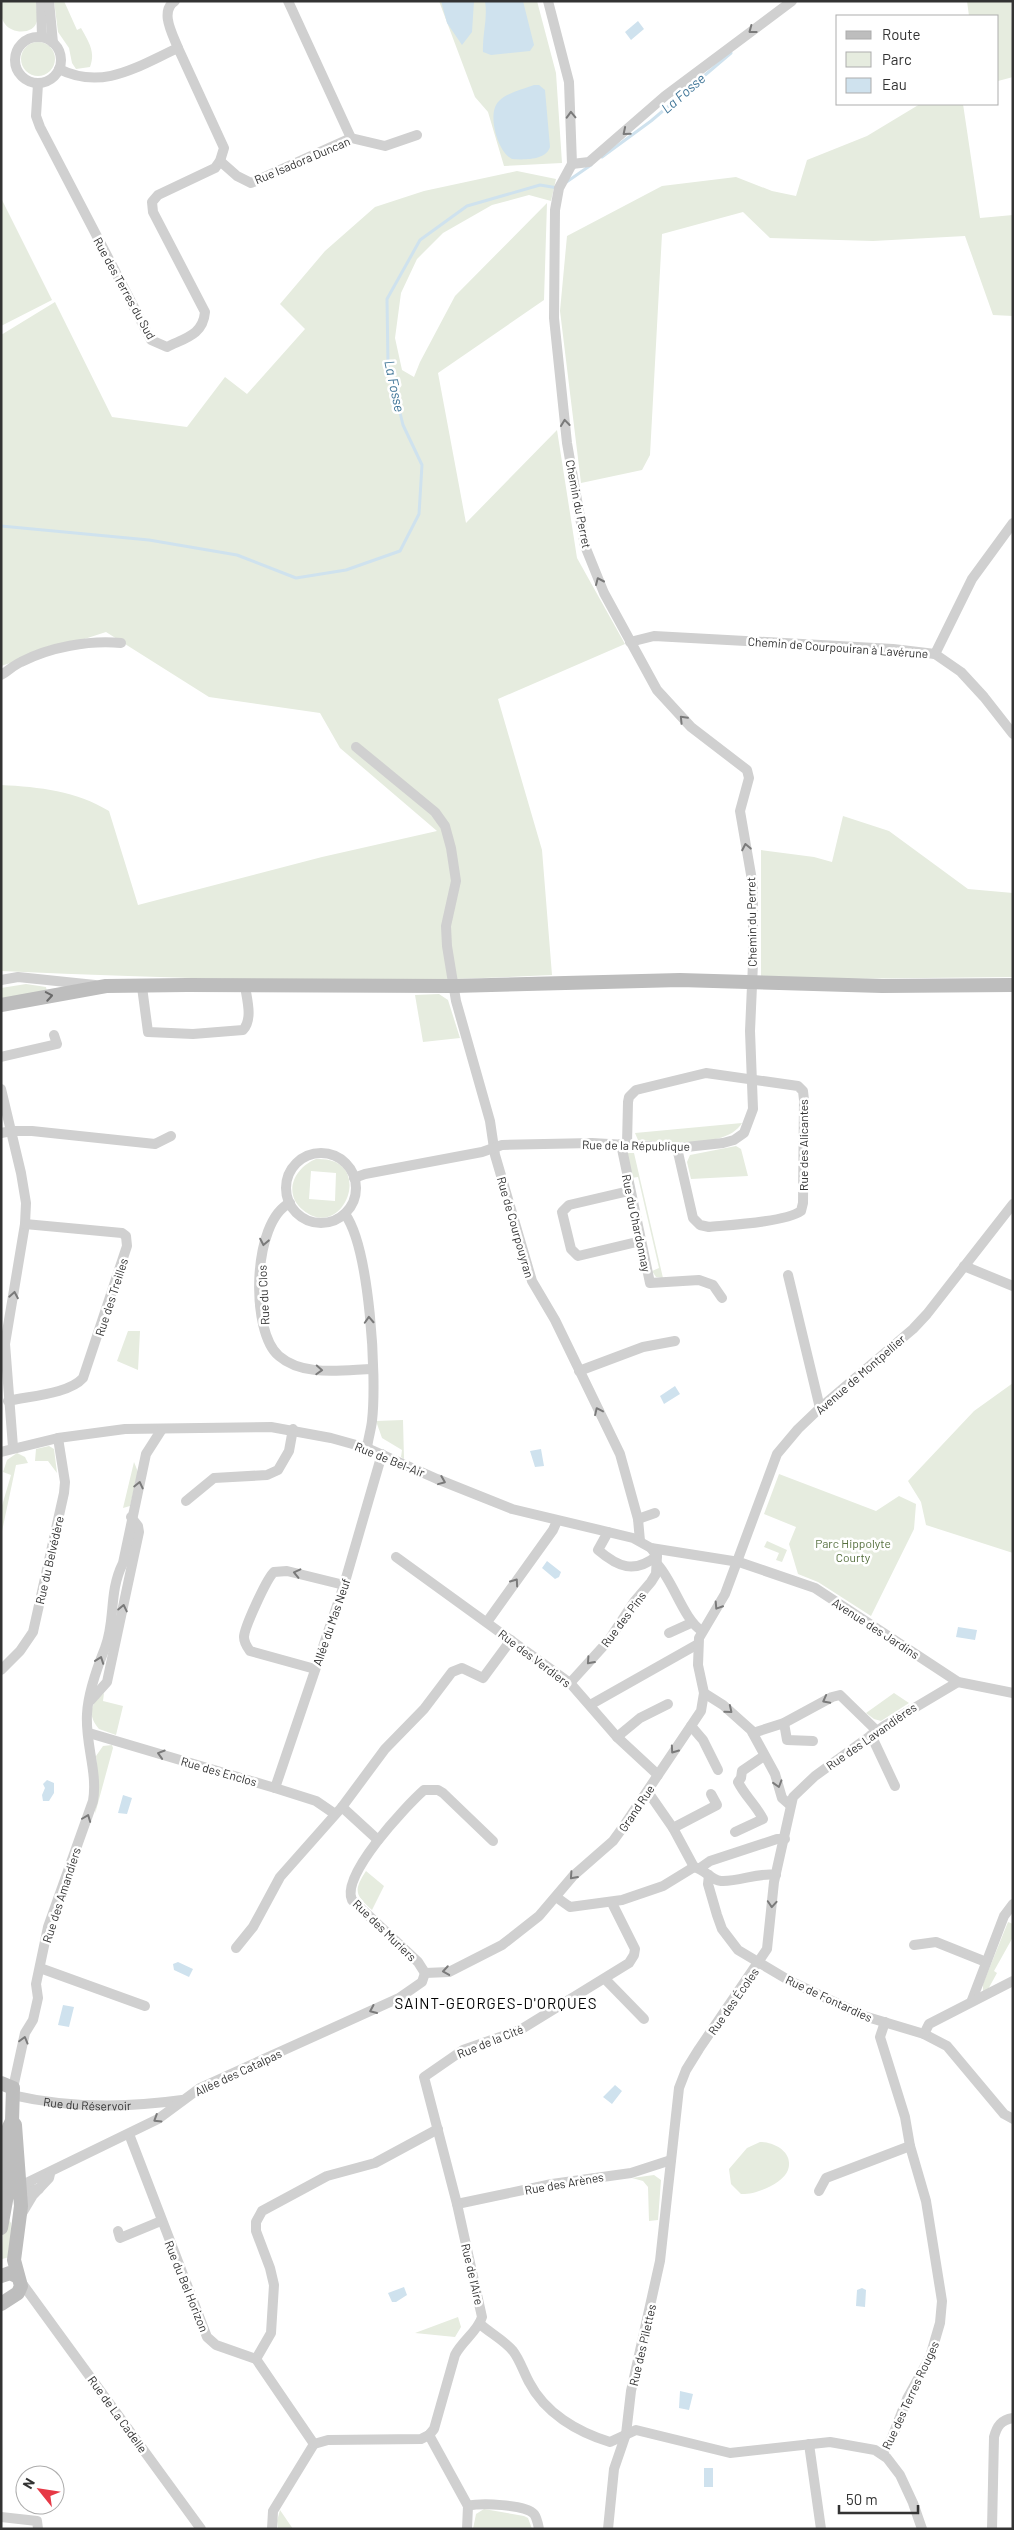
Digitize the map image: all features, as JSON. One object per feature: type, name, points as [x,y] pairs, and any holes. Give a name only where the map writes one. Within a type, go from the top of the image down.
[{"type":"street","points":[[41,1],[42,37]]},
{"type":"street","points":[[49,1],[53,43],[61,56],[59,70],[51,80],[38,84],[22,77],[14,61],[20,44],[34,37],[42,37],[53,43]]},
{"type":"street","points":[[175,1],[168,9],[167,16],[178,48],[224,148],[220,161]]},
{"type":"street","points":[[288,1],[350,138]]},
{"type":"street","points":[[548,1],[569,82],[572,164],[589,162],[665,96],[792,1]]},
{"type":"street","points":[[59,70],[75,76],[110,78],[178,48]]},
{"type":"street","name":"Rue des Terres du Sud","points":[[38,84],[36,116],[40,127],[151,340],[167,347],[197,332],[204,324],[205,312],[152,212],[152,202],[158,195],[215,168],[220,161]]},
{"type":"street","name":"Rue Isadora Duncan","points":[[220,161],[237,176],[252,183],[350,138],[385,146],[417,135]]},
{"type":"street","name":"Chemin du Perret","points":[[572,164],[559,188],[555,210],[554,318],[567,443],[586,546],[604,593],[649,678],[666,701],[703,738],[747,770],[749,778],[740,811],[753,886],[753,963],[750,983]]},
{"type":"street","points":[[935,654],[972,579],[1013,523]]},
{"type":"street","name":"Chemin de Courpouiran à Lavérune","points":[[630,642],[654,636],[893,649],[935,654],[961,672],[984,697],[1013,734]]},
{"type":"street","points":[[1,675],[21,662],[53,651],[99,641],[121,644]]},
{"type":"street","name":"Rue de Courpouyran","points":[[356,747],[435,812],[444,826],[452,848],[456,881],[446,936],[462,1023],[483,1090],[494,1147],[532,1281],[555,1320],[620,1454],[638,1519],[640,1541]]},
{"type":"street","points":[[1,980],[18,977],[106,986],[142,987],[187,984],[245,986],[454,986],[680,980],[922,986],[1013,985]]},
{"type":"street","name":"Rue de la République","points":[[354,1178],[365,1174],[482,1152],[494,1147],[624,1144],[677,1148],[734,1140],[744,1133],[754,1109],[750,1031],[750,983]]},
{"type":"street","points":[[1,1005],[106,986]]},
{"type":"street","points":[[142,987],[148,1032],[185,1034],[243,1030],[249,1017],[245,986]]},
{"type":"street","points":[[1,1057],[57,1044]]},
{"type":"street","name":"Rue des Alicantes","points":[[624,1144],[629,1097],[636,1090],[706,1072],[793,1085],[802,1091],[803,1203],[801,1211],[793,1215],[765,1220],[709,1227],[700,1225],[693,1218],[677,1148]]},
{"type":"street","points":[[1,1089],[6,1132],[24,1189],[25,1224],[3,1344],[13,1447]]},
{"type":"street","points":[[6,1132],[155,1144],[171,1136]]},
{"type":"street","name":"Rue du Chardonnay","points":[[624,1144],[630,1190],[650,1283],[699,1280],[713,1285],[722,1298]]},
{"type":"street","points":[[324,1154],[334,1156],[350,1168],[354,1178],[355,1197],[345,1214],[331,1222],[312,1222],[303,1218],[290,1203],[286,1186],[288,1178],[299,1161],[306,1157],[324,1154]]},
{"type":"street","points":[[630,1190],[569,1204],[562,1212],[571,1249],[578,1256],[641,1241]]},
{"type":"street","name":"Rue du Clos","points":[[290,1203],[279,1209],[267,1230],[261,1258],[262,1316],[266,1338],[279,1357],[299,1367],[323,1370],[372,1369]]},
{"type":"street","name":"Avenue de Montpellier","points":[[739,1562],[773,1463],[798,1429],[913,1329],[1013,1204]]},
{"type":"street","points":[[345,1214],[354,1230],[368,1296],[372,1369],[372,1421],[367,1448]]},
{"type":"street","name":"Rue des Treilles","points":[[8,1401],[64,1390],[78,1384],[83,1378],[127,1246],[126,1236],[122,1233],[25,1224]]},
{"type":"street","points":[[964,1266],[1013,1286]]},
{"type":"street","points":[[788,1274],[820,1408]]},
{"type":"street","points":[[579,1371],[643,1348],[675,1341]]},
{"type":"street","name":"Rue de Bel-Air","points":[[1,1452],[13,1447],[102,1431],[271,1427],[293,1429],[367,1448],[512,1509],[640,1541],[655,1556],[739,1562]]},
{"type":"street","name":"Rue des Amandiers","points":[[9,2089],[25,2033],[32,2020],[36,2005],[36,1984],[52,1914],[93,1801],[96,1780],[87,1714],[98,1664],[105,1648],[112,1618],[112,1598],[117,1576],[123,1563],[131,1517],[146,1454],[162,1429]]},
{"type":"street","points":[[186,1501],[214,1478],[267,1475],[278,1470],[289,1451],[293,1429]]},
{"type":"street","name":"Rue du Belvédère","points":[[1,1670],[20,1651],[33,1632],[64,1493],[65,1482],[58,1438]]},
{"type":"street","name":"Allée du Mas Neuf","points":[[275,1788],[344,1585],[382,1454]]},
{"type":"street","points":[[638,1519],[655,1514]]},
{"type":"street","points":[[487,1622],[553,1530],[557,1521]]},
{"type":"street","points":[[608,1532],[598,1550],[620,1565],[629,1567],[647,1564],[655,1556],[669,1578],[691,1622],[702,1631]]},
{"type":"street","name":"Rue des Pins","points":[[570,1683],[608,1640],[634,1602],[651,1582],[655,1556]]},
{"type":"street","name":"Rue des Verdiers","points":[[396,1557],[570,1683],[617,1737],[658,1775]]},
{"type":"street","name":"Grand Rue","points":[[425,1973],[449,1972],[502,1945],[539,1916],[586,1863],[614,1840],[701,1711],[704,1693],[698,1666],[698,1644],[702,1631],[725,1594],[739,1562]]},
{"type":"street","name":"Avenue des Jardins","points":[[739,1562],[815,1588],[958,1682],[1013,1693]]},
{"type":"street","points":[[315,1669],[255,1653],[245,1644],[245,1633],[268,1580],[274,1572],[287,1571],[344,1585]]},
{"type":"street","points":[[669,1633],[691,1622]]},
{"type":"street","points":[[236,1948],[253,1927],[280,1877],[338,1811],[385,1748],[424,1708],[452,1672],[462,1668],[483,1678],[511,1640]]},
{"type":"street","points":[[590,1705],[698,1644]]},
{"type":"street","name":"Rue des Lavandières","points":[[791,1803],[802,1786],[874,1733],[904,1712],[958,1682]]},
{"type":"street","points":[[704,1693],[728,1709],[752,1731],[775,1774],[782,1798],[791,1803]]},
{"type":"street","points":[[752,1731],[784,1724],[832,1697],[840,1695],[874,1733],[895,1786]]},
{"type":"street","points":[[617,1737],[640,1718],[668,1704]]},
{"type":"street","points":[[784,1724],[787,1740],[813,1741]]},
{"type":"street","points":[[691,1726],[703,1740],[718,1770]]},
{"type":"street","name":"Rue des Enclos","points":[[89,1733],[316,1802],[338,1811],[378,1840]]},
{"type":"street","points":[[735,1832],[762,1819],[756,1806],[746,1798],[734,1782],[742,1778],[742,1771],[764,1756]]},
{"type":"street","name":"Rue des Muriers","points":[[425,1973],[418,1962],[351,1897],[351,1883],[378,1840],[424,1790],[432,1789],[443,1793],[493,1840]]},
{"type":"street","points":[[648,1792],[673,1828],[697,1868],[711,1877],[734,1881],[767,1874],[776,1875]]},
{"type":"street","points":[[673,1828],[718,1809],[711,1794]]},
{"type":"street","name":"Rue des Écoles","points":[[671,2160],[679,2088],[686,2070],[759,1964],[769,1944],[776,1875],[791,1803]]},
{"type":"street","points":[[556,1897],[570,1907],[612,1904],[663,1886],[710,1861],[777,1839],[785,1839]]},
{"type":"street","name":"Rue de Fontardies","points":[[711,1877],[711,1896],[722,1929],[732,1945],[759,1964],[864,2016],[924,2034],[952,2050],[975,2082],[1004,2114],[1013,2119]]},
{"type":"street","name":"Rue de la Cité","points":[[424,2077],[463,2050],[520,2030],[632,1961],[635,1952],[612,1904]]},
{"type":"street","points":[[972,2000],[1004,1916],[1013,1904]]},
{"type":"street","points":[[914,1945],[936,1942],[986,1962]]},
{"type":"street","points":[[40,1968],[145,2006]]},
{"type":"street","name":"Allée des Catalpas","points":[[7,2195],[21,2185],[46,2173],[50,2174],[158,2119],[200,2088],[399,1998],[422,1982],[425,1973]]},
{"type":"street","points":[[605,1979],[644,2019]]},
{"type":"street","points":[[924,2034],[929,2024],[972,2000],[985,1997],[1013,1981]]},
{"type":"street","name":"Rue des Terres Rouges","points":[[480,2324],[512,2350],[535,2392],[566,2422],[587,2435],[610,2442],[636,2430],[645,2431],[730,2453],[809,2444],[845,2443],[875,2450],[882,2454],[891,2440],[904,2407],[930,2357],[942,2312],[928,2212],[910,2146],[905,2117],[880,2037],[885,2022]]},
{"type":"street","name":"Rue de l'Aire","points":[[424,2077],[482,2309],[480,2324]]},
{"type":"street","points":[[9,2089],[21,2185],[20,2219],[14,2255],[11,2292]]},
{"type":"street","name":"Rue du Réservoir","points":[[9,2089],[70,2106],[162,2103],[183,2099]]},
{"type":"street","points":[[12,2121],[9,2127],[7,2195],[2,2219],[20,2219]]},
{"type":"street","points":[[314,2444],[256,2359],[271,2333],[274,2285],[256,2230],[256,2222],[262,2211],[327,2176],[375,2163],[438,2129]]},
{"type":"street","name":"Rue du Bel Horizon","points":[[128,2134],[207,2337],[216,2345],[256,2359]]},
{"type":"street","points":[[819,2192],[826,2178],[910,2146]]},
{"type":"street","points":[[9,2151],[13,2169],[21,2185],[29,2191],[39,2189]]},
{"type":"street","name":"Rue des Arènes","points":[[457,2204],[552,2184],[631,2173],[671,2160]]},
{"type":"street","name":"Rue des Pilettes","points":[[608,2529],[614,2469],[626,2434],[631,2391],[660,2261],[671,2160]]},
{"type":"street","name":"Allée des Catalpas","points":[[20,2219],[39,2189],[50,2178],[50,2174]]},
{"type":"street","points":[[118,2231],[120,2238],[161,2221]]},
{"type":"street","points":[[1,2276],[10,2273],[11,2292]]},
{"type":"street","name":"Rue de La Cadelle","points":[[11,2292],[34,2300],[201,2529]]},
{"type":"street","points":[[272,2529],[273,2511],[314,2444],[328,2440],[418,2439],[429,2435],[437,2421],[454,2355],[480,2324]]},
{"type":"street","points":[[992,2529],[994,2436],[996,2428],[1002,2422],[1013,2418]]},
{"type":"street","points":[[429,2435],[468,2506],[467,2529]]},
{"type":"street","points":[[809,2444],[821,2529]]},
{"type":"street","points":[[882,2454],[900,2475],[907,2488],[922,2529]]},
{"type":"street","points":[[468,2506],[485,2503],[527,2510],[534,2514],[539,2529]]},
{"type":"street","points":[[1,2517],[37,2521],[38,2529]]},
{"type":"green space","points":[[1,1],[36,1],[37,21],[35,26],[27,31],[17,31],[8,27],[2,19]]},
{"type":"green space","points":[[54,1],[64,1],[77,30],[81,28],[86,37],[92,51],[90,67],[76,69],[72,63],[69,48],[58,32]]},
{"type":"green space","points":[[439,1],[537,1],[556,73],[562,163],[504,166],[488,112],[475,97]]},
{"type":"green space","points":[[967,1],[1011,1],[1013,77],[999,81],[999,15],[969,15]]},
{"type":"green space","points":[[38,42],[50,47],[55,59],[50,71],[38,76],[26,71],[21,59],[26,47]]},
{"type":"green space","points":[[918,105],[963,105],[980,218],[1013,215],[1013,316],[993,315],[965,236],[873,241],[770,238],[743,212],[662,234],[650,455],[642,470],[581,483],[560,311],[567,236],[662,186],[736,177],[772,191],[796,196],[807,160],[867,136]]},
{"type":"green space","points":[[517,171],[556,179],[551,201],[529,195],[492,205],[443,233],[417,259],[401,293],[395,338],[402,370],[414,377],[455,296],[547,203],[544,300],[438,373],[466,523],[557,430],[577,558],[625,644],[498,699],[542,850],[552,975],[414,980],[276,980],[1,971],[1,785],[57,791],[84,799],[109,811],[138,905],[322,857],[437,831],[340,748],[320,713],[209,697],[106,632],[1,666],[1,335],[55,302],[112,417],[187,427],[225,377],[247,394],[305,329],[280,304],[325,251],[375,207],[424,191]]},
{"type":"green space","points":[[1,198],[52,300],[1,326]]},
{"type":"green space","points":[[843,816],[889,831],[968,889],[1013,893],[1013,977],[761,978],[761,850],[814,857],[832,862]]},
{"type":"green space","points":[[26,984],[46,987],[47,992],[1,999],[1,988]]},
{"type":"green space","points":[[439,994],[448,1000],[460,1038],[423,1042],[415,995]]},
{"type":"green space","points":[[742,1123],[734,1131],[723,1137],[694,1142],[638,1140],[635,1133]]},
{"type":"green space","points":[[736,1146],[741,1149],[748,1176],[691,1179],[687,1162],[690,1155]]},
{"type":"green space","points":[[627,1153],[634,1153],[663,1278],[656,1277],[652,1271],[659,1268],[638,1177],[631,1178]]},
{"type":"green space","points":[[316,1159],[335,1162],[345,1170],[350,1183],[348,1196],[341,1208],[331,1216],[318,1217],[303,1210],[293,1196],[292,1189],[297,1174]],"holes":[[[311,1171],[336,1173],[335,1201],[309,1199]]]},
{"type":"green space","points":[[128,1331],[140,1331],[138,1370],[117,1361]]},
{"type":"green space","points":[[1013,1383],[1013,1553],[926,1525],[921,1502],[908,1481],[974,1411]]},
{"type":"green space","points":[[403,1420],[404,1459],[401,1457],[402,1450],[382,1438],[376,1421]]},
{"type":"green space","points":[[49,1446],[54,1449],[57,1473],[48,1461],[35,1461],[36,1449]]},
{"type":"green space","points":[[17,1453],[25,1457],[28,1463],[16,1465],[1,1536],[1,1509],[11,1475],[3,1472],[7,1460]]},
{"type":"green space","points":[[134,1462],[138,1472],[130,1506],[123,1508]]},
{"type":"green space","name":"Parc Hippolyte Courty","points":[[779,1474],[876,1511],[899,1496],[916,1504],[914,1529],[871,1616],[818,1582],[798,1574],[789,1544],[796,1527],[764,1514]]},
{"type":"green space","points":[[767,1541],[787,1550],[782,1562],[776,1560],[779,1553],[764,1547]]},
{"type":"green space","points":[[104,1693],[103,1701],[123,1706],[116,1735],[99,1729],[93,1719],[93,1706]]},
{"type":"green space","points":[[894,1693],[909,1703],[881,1721],[874,1719],[866,1713]]},
{"type":"green space","points":[[112,1745],[113,1748],[95,1814],[98,1779],[96,1756],[103,1746]]},
{"type":"green space","points":[[366,1871],[384,1886],[372,1910],[362,1900],[358,1892],[359,1883]]},
{"type":"green space","points":[[1008,1922],[1013,1924],[1013,1937],[994,1971],[997,1973],[986,1993],[983,1993],[983,1984]]},
{"type":"green space","points":[[760,2142],[765,2142],[782,2149],[788,2158],[788,2170],[780,2180],[768,2188],[753,2193],[741,2194],[731,2184],[729,2169],[747,2148]]},
{"type":"green space","points":[[654,2175],[661,2180],[658,2220],[649,2221],[648,2187],[643,2181],[632,2178]]},
{"type":"green space","points":[[8,2219],[11,2223],[10,2257],[2,2259],[3,2227]]},
{"type":"green space","points":[[458,2317],[461,2327],[455,2337],[415,2333]]},
{"type":"green space","points":[[484,2509],[524,2516],[528,2518],[532,2529],[473,2529],[476,2514]]},
{"type":"green space","points":[[280,2510],[293,2529],[278,2529],[277,2521]]},
{"type":"water","points":[[441,1],[474,1],[472,32],[462,45],[447,23]]},
{"type":"water","points":[[485,1],[523,1],[534,45],[530,51],[491,55],[483,52],[486,14]]},
{"type":"water","points":[[638,21],[644,29],[631,40],[625,32]]},
{"type":"water","points":[[534,85],[539,85],[545,90],[550,147],[540,157],[512,159],[502,149],[495,132],[495,107],[506,96]]},
{"type":"water","points":[[675,1386],[680,1394],[664,1404],[660,1396]]},
{"type":"water","points":[[541,1449],[544,1466],[535,1467],[530,1451]]},
{"type":"water","points":[[547,1561],[561,1572],[559,1577],[555,1579],[542,1568]]},
{"type":"water","points":[[958,1627],[977,1630],[975,1640],[956,1637]]},
{"type":"water","points":[[47,1780],[54,1783],[54,1793],[49,1801],[43,1801],[42,1795],[45,1788],[43,1784]]},
{"type":"water","points":[[123,1795],[132,1798],[127,1814],[118,1813]]},
{"type":"water","points":[[178,1962],[193,1969],[189,1977],[174,1970],[173,1964]]},
{"type":"water","points":[[63,2005],[74,2007],[69,2027],[58,2025]]},
{"type":"water","points":[[615,2085],[622,2091],[612,2104],[603,2097]]},
{"type":"water","points":[[404,2287],[407,2295],[396,2302],[392,2302],[388,2293]]},
{"type":"water","points":[[862,2288],[866,2290],[865,2307],[856,2306],[857,2290]]},
{"type":"water","points":[[680,2391],[693,2394],[689,2410],[679,2408]]},
{"type":"water","points":[[704,2468],[713,2468],[713,2487],[704,2487]]},
{"type":"waterway","name":"La Fosse","points":[[602,157],[651,121],[731,53]]},
{"type":"waterway","name":"La Fosse","points":[[565,183],[591,165]]},
{"type":"waterway","name":"La Fosse","points":[[1,526],[149,540],[237,555],[296,578],[346,570],[400,551],[419,514],[422,465],[403,425],[388,364],[387,299],[420,240],[467,206],[540,185],[558,188]]},
{"type":"district","name":"SAINT-GEORGES-D'ORQUES","points":[[496,2003]]}]
